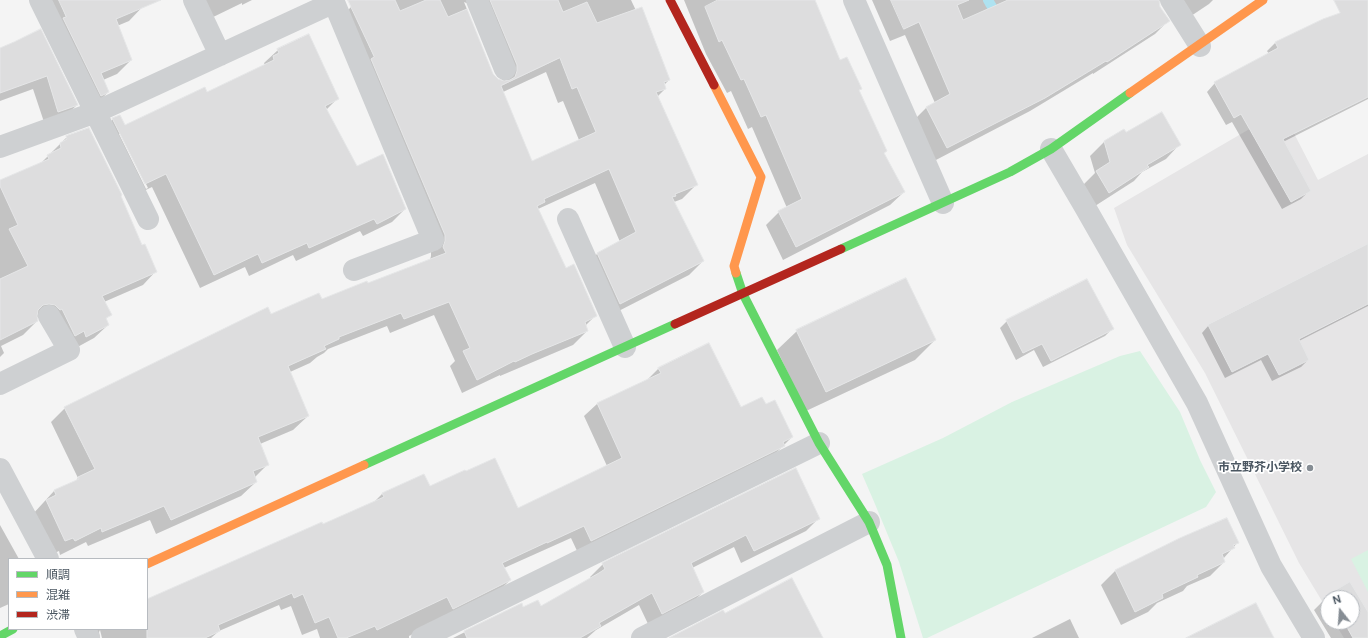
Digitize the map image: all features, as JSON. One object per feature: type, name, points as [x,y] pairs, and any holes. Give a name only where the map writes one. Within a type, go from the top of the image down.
[{"type":"street","points":[[40,0],[148,219]]},
{"type":"street","points":[[194,0],[220,55]]},
{"type":"street","points":[[0,147],[96,112],[328,5],[332,0],[433,240],[354,270]]},
{"type":"street","points":[[477,0],[505,69]]},
{"type":"street","points":[[670,0],[761,177],[734,266],[743,294],[819,443],[869,522],[887,565],[901,638]]},
{"type":"street","points":[[854,0],[942,203]]},
{"type":"street","points":[[1171,0],[1200,46]]},
{"type":"street","points":[[148,564],[1010,172],[1051,149],[1200,46],[1263,0]]},
{"type":"street","points":[[1051,149],[1086,207],[1197,403],[1272,566],[1314,638]]},
{"type":"street","points":[[568,219],[625,347]]},
{"type":"street","points":[[0,384],[69,350],[49,316]]},
{"type":"street","points":[[422,638],[819,443]]},
{"type":"street","points":[[0,469],[47,558]]},
{"type":"street","points":[[642,638],[869,522]]},
{"type":"street","points":[[0,636],[11,630]]},
{"type":"shaded area","name":"市立野芥小学校","points":[[1282,110],[1318,180],[1368,154],[1368,638],[1344,638],[1339,630],[1360,630],[1360,590],[1320,590],[1320,598],[1299,563],[1205,373],[1127,245],[1114,208]]},
{"type":"green space","points":[[1140,351],[1180,412],[1200,460],[1216,492],[1206,507],[927,638],[923,638],[899,562],[862,474],[943,438],[1012,402],[1120,356]]},
{"type":"green space","points":[[1368,550],[1368,592],[1351,559]]},
{"type":"building","points":[[59,0],[161,0],[116,19],[132,60],[101,73],[109,92],[101,96],[63,18],[66,17]]},
{"type":"building","points":[[348,0],[395,0],[400,11],[426,0],[440,0],[448,17],[467,9],[493,74],[498,79],[504,81],[515,77],[517,65],[490,0],[558,0],[563,12],[587,2],[597,23],[642,7],[670,80],[664,82],[666,89],[656,92],[698,185],[675,194],[676,196],[672,197],[704,261],[620,304],[597,253],[636,232],[609,169],[544,199],[545,202],[537,206],[566,268],[574,264],[597,316],[585,322],[588,331],[515,362],[514,361],[477,380],[463,351],[470,348],[449,302],[404,319],[401,313],[339,337],[339,339],[324,346],[326,349],[288,366],[309,416],[258,437],[269,465],[253,471],[257,482],[171,520],[164,506],[102,532],[101,528],[75,541],[73,538],[65,541],[46,500],[56,495],[54,490],[79,479],[78,477],[95,469],[64,407],[268,307],[271,314],[319,293],[322,299],[367,281],[368,283],[446,253],[443,247],[445,235],[371,59],[374,57]],"holes":[[[560,58],[572,89],[577,87],[596,132],[532,161],[501,86]]]},
{"type":"building","points":[[718,0],[815,0],[840,60],[847,57],[862,89],[859,90],[887,151],[884,153],[905,192],[796,247],[778,211],[802,199],[766,115],[761,117],[744,79],[741,80],[722,40],[719,42],[705,7]]},
{"type":"building","points":[[891,0],[969,0],[957,5],[963,20],[1008,0],[1159,0],[1160,7],[1170,21],[1107,62],[1106,61],[1045,98],[947,148],[926,107],[950,94],[919,22],[904,29]]},
{"type":"building","points":[[1334,0],[1368,0],[1368,97],[1283,139],[1311,191],[1291,202],[1241,114],[1234,118],[1214,82],[1278,48],[1275,42],[1323,19],[1340,13]]},
{"type":"building","points":[[41,29],[78,105],[58,112],[47,76],[0,93],[0,48]]},
{"type":"building","points":[[309,34],[339,99],[325,106],[357,166],[383,154],[406,209],[377,224],[374,219],[309,248],[307,243],[262,263],[258,254],[214,275],[166,174],[145,184],[112,118],[120,115],[125,125],[205,87],[207,92],[274,60],[273,56],[279,53],[277,49]]},
{"type":"building","points":[[1162,112],[1181,145],[1147,165],[1149,167],[1109,193],[1096,171],[1110,162],[1104,141],[1124,129],[1126,132]]},
{"type":"building","points":[[89,128],[122,195],[121,196],[142,245],[145,244],[157,272],[102,296],[112,315],[106,318],[109,325],[86,337],[84,331],[75,336],[62,309],[60,310],[55,305],[49,304],[43,305],[38,310],[38,321],[0,340],[0,279],[28,266],[9,229],[18,225],[0,186],[0,180],[49,159],[47,155],[61,148],[60,143],[67,139],[66,136]]},
{"type":"building","points":[[1368,244],[1368,304],[1299,339],[1309,360],[1279,375],[1268,354],[1232,372],[1208,325]]},
{"type":"building","points":[[906,278],[936,340],[826,392],[796,330]]},
{"type":"building","points":[[1087,279],[1114,329],[1051,361],[1042,344],[1023,353],[1006,320]]},
{"type":"building","points":[[709,343],[741,407],[762,397],[766,404],[775,400],[793,437],[783,442],[785,446],[591,541],[584,526],[502,563],[511,580],[453,609],[447,597],[377,630],[375,626],[346,638],[338,638],[329,617],[315,623],[303,594],[294,598],[292,593],[218,625],[220,631],[205,638],[147,638],[148,599],[322,522],[323,524],[384,497],[382,493],[424,474],[430,486],[495,458],[518,508],[622,458],[597,403],[661,373],[658,368]]},
{"type":"building","points":[[796,468],[820,519],[754,551],[746,535],[691,563],[704,592],[662,614],[652,593],[599,623],[601,626],[580,638],[467,638],[464,631],[522,603],[523,607],[538,600],[541,606],[605,569],[602,563]]},
{"type":"building","points":[[1227,518],[1239,543],[1233,545],[1235,548],[1222,554],[1225,562],[1162,594],[1163,598],[1135,612],[1115,570],[1180,538]]},
{"type":"building","points":[[792,578],[823,638],[669,638],[723,610],[725,613]]},
{"type":"building","points":[[1350,582],[1355,590],[1336,590]]},
{"type":"building","points":[[1360,599],[1368,612],[1368,638],[1353,638],[1348,630],[1360,630]]},
{"type":"building","points":[[1256,603],[1274,638],[1186,638]]},
{"type":"waterway","points":[[988,0],[999,19]]},
{"type":"traffic: fast","points":[[841,249],[1010,172],[1051,149],[1130,93]]},
{"type":"traffic: fast","points":[[736,273],[743,294],[819,443],[869,522],[887,565],[901,638]]},
{"type":"traffic: fast","points":[[364,465],[675,324]]},
{"type":"traffic: fast","points":[[0,636],[11,630]]},
{"type":"traffic: slow","points":[[1130,93],[1263,0]]},
{"type":"traffic: slow","points":[[714,85],[761,177],[734,266],[736,273]]},
{"type":"traffic: slow","points":[[148,564],[364,465]]},
{"type":"traffic: jam","points":[[670,0],[714,85]]},
{"type":"traffic: jam","points":[[675,324],[841,249]]},
{"type":"place","name":"市立野芥小学校","points":[[1310,468]]}]
